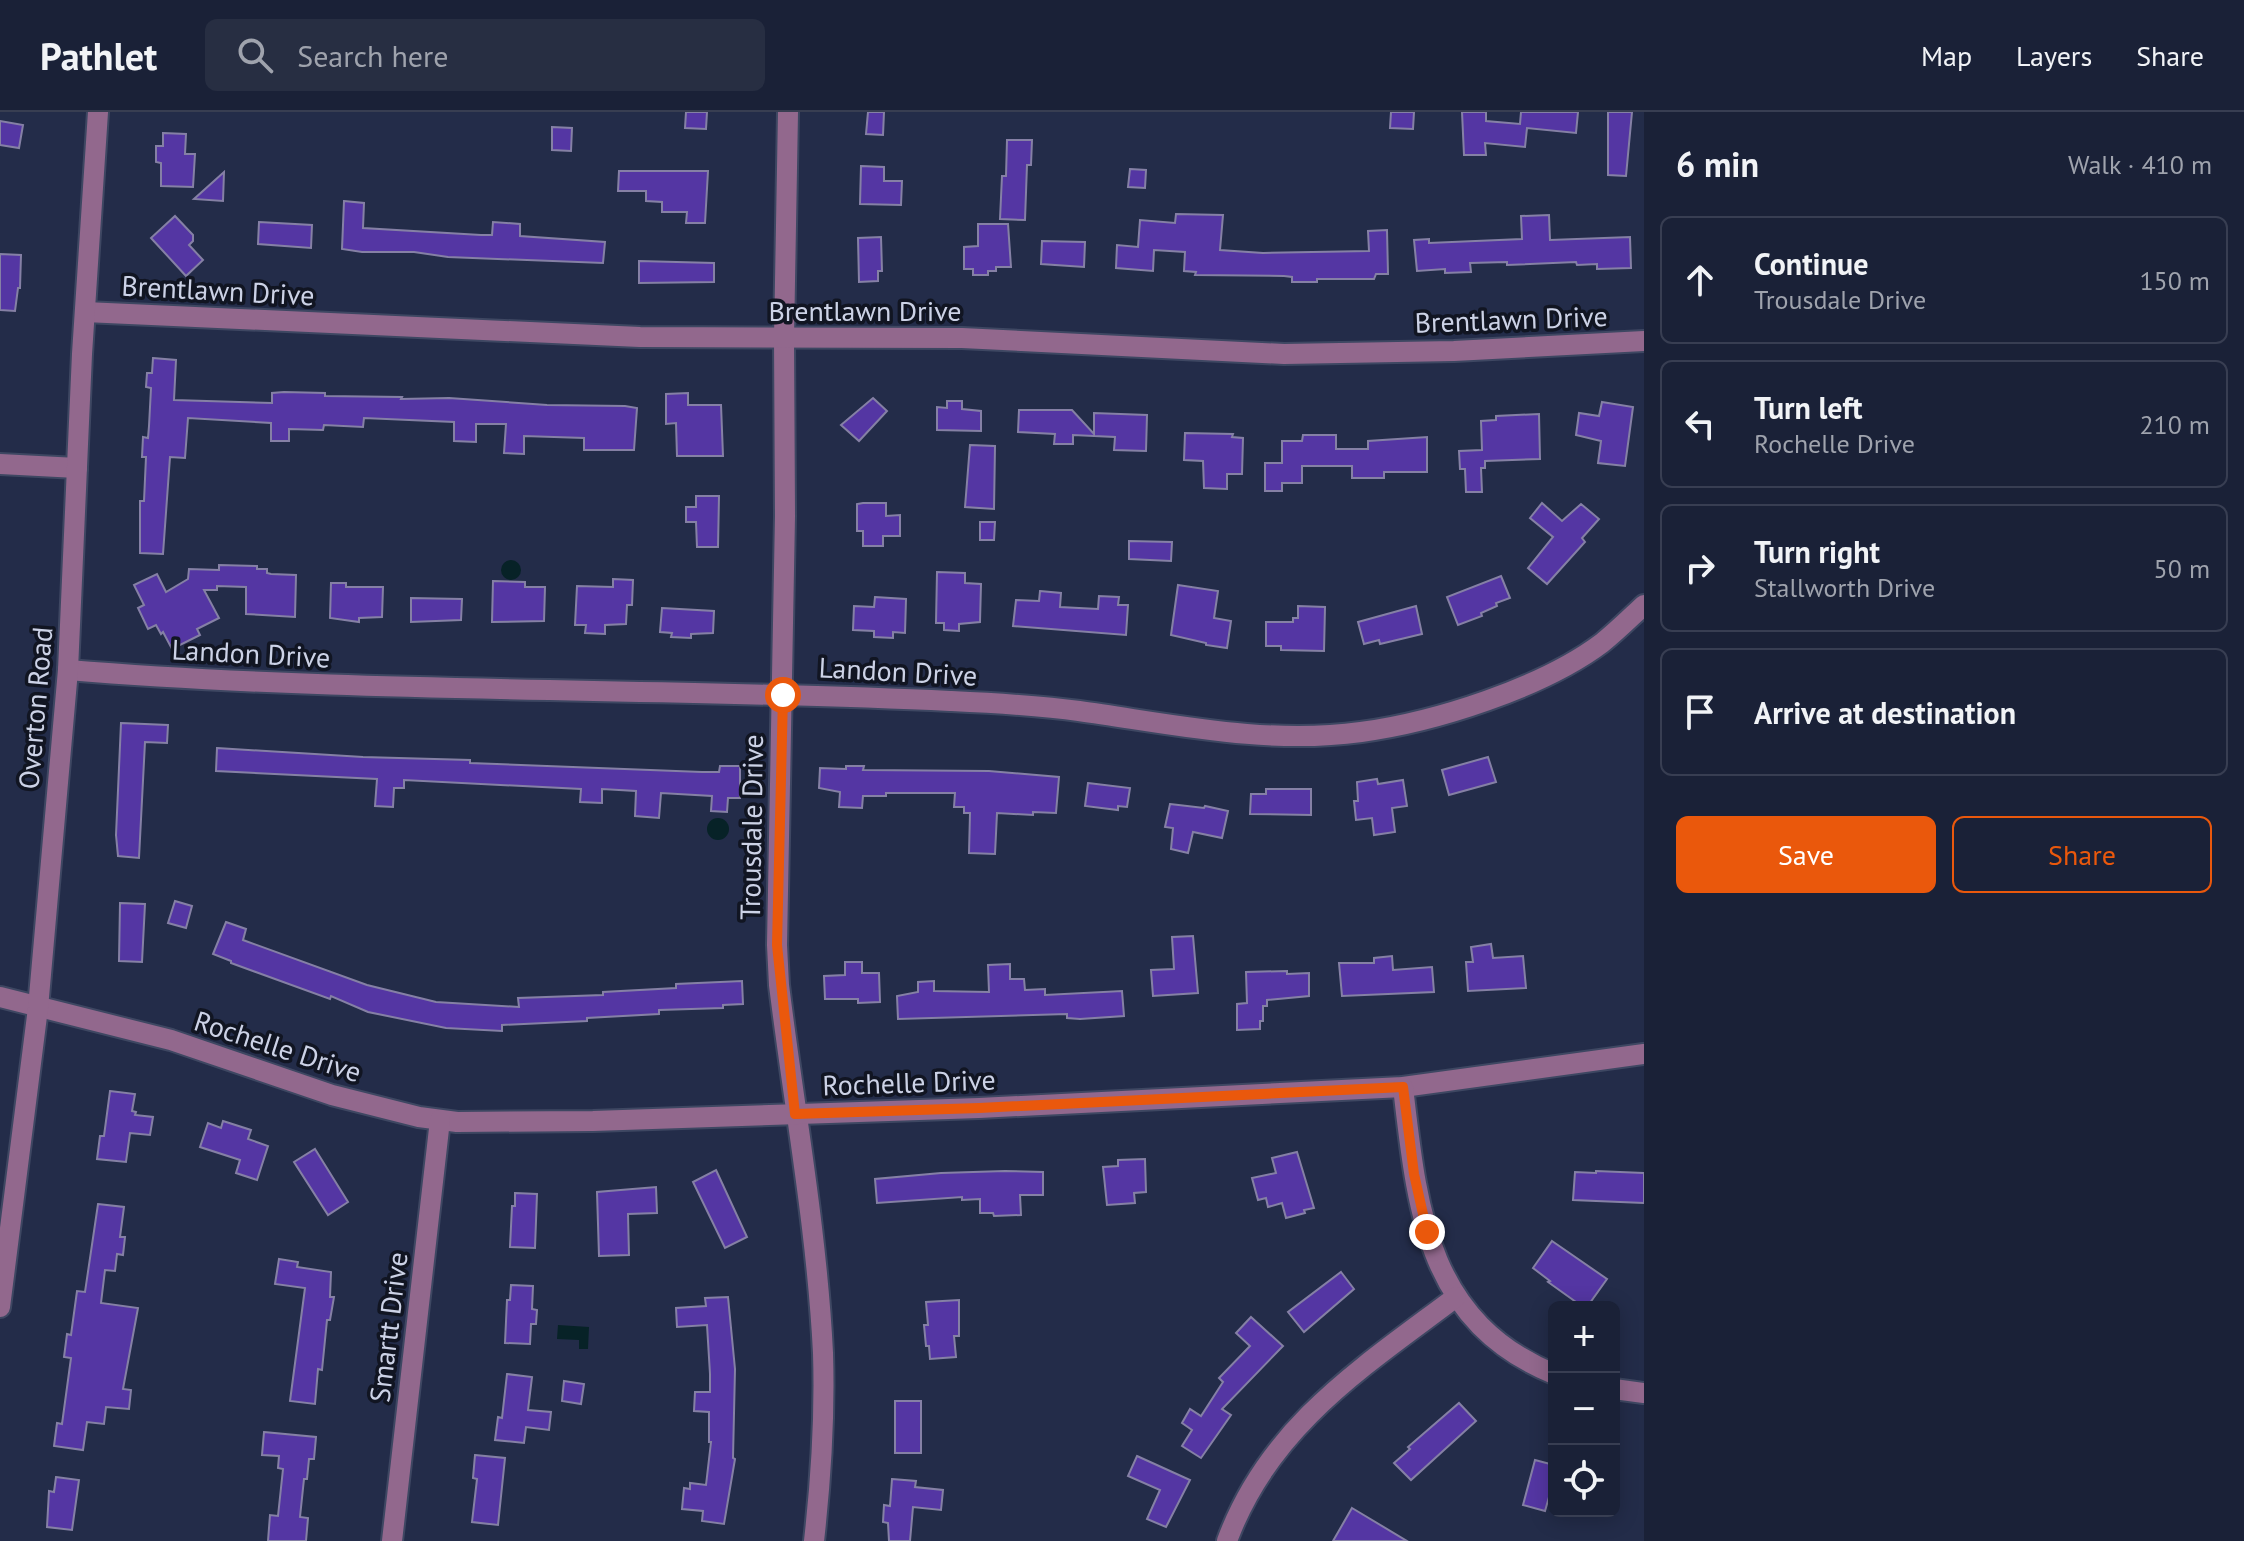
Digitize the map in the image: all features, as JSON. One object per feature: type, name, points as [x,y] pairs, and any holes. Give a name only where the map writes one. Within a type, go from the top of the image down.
[{"type":"street","name":"Overton Road","points":[[0,1307],[38,1008],[68,670],[98,112]]},
{"type":"street","name":"Trousdale Drive","points":[[788,112],[783,695],[777,945],[795,1114],[812,1232],[823,1356],[822,1448],[814,1541]]},
{"type":"street","name":"Brentlawn Drive","points":[[85,312],[523,333],[640,337],[962,338],[1284,354],[1454,351],[1644,341]]},
{"type":"street","points":[[0,464],[77,468]]},
{"type":"street","name":"Landon Drive","points":[[68,670],[259,683],[783,695],[1051,708],[1255,735],[1325,735],[1362,732],[1460,708],[1547,674],[1603,642],[1644,605]]},
{"type":"street","name":"Rochelle Drive","points":[[0,997],[171,1040],[332,1095],[411,1115],[475,1123],[979,1108],[1403,1087],[1644,1054]]},
{"type":"street","points":[[1403,1087],[1419,1204],[1431,1249],[1456,1297],[1493,1337],[1519,1356],[1552,1373]]},
{"type":"street","name":"Smartt Drive","points":[[392,1541],[440,1120]]},
{"type":"street","points":[[1227,1541],[1254,1485],[1297,1429],[1356,1370],[1456,1297]]},
{"type":"street","points":[[1620,1390],[1644,1393]]},
{"type":"shaded area","points":[[507,560],[515,560],[521,570],[515,580],[507,580],[501,574],[501,566]]},
{"type":"shaded area","points":[[718,818],[726,821],[729,829],[726,837],[718,840],[710,837],[707,829],[710,821]]},
{"type":"shaded area","points":[[558,1325],[589,1327],[588,1349],[579,1349],[579,1340],[557,1339]]},
{"type":"building","points":[[686,112],[707,112],[706,129],[685,128]]},
{"type":"building","points":[[868,112],[884,112],[883,135],[866,134]]},
{"type":"building","points":[[1391,112],[1414,112],[1413,129],[1390,128]]},
{"type":"building","points":[[1462,112],[1486,112],[1486,121],[1520,124],[1521,112],[1578,112],[1576,133],[1527,128],[1525,147],[1485,143],[1486,155],[1464,155]]},
{"type":"building","points":[[1608,112],[1632,112],[1626,176],[1608,175]]},
{"type":"building","points":[[0,121],[23,125],[19,148],[0,145]]},
{"type":"building","points":[[552,127],[572,128],[571,151],[552,150]]},
{"type":"building","points":[[163,133],[186,134],[185,154],[195,154],[193,187],[161,186],[161,163],[156,162],[156,146],[163,146]]},
{"type":"building","points":[[1007,140],[1032,140],[1031,165],[1027,165],[1025,220],[1000,219]]},
{"type":"building","points":[[861,166],[884,167],[884,181],[902,181],[901,205],[860,204]]},
{"type":"building","points":[[1130,169],[1146,170],[1145,188],[1128,187]]},
{"type":"building","points":[[619,171],[708,171],[705,223],[686,223],[687,212],[662,212],[662,202],[646,201],[646,191],[618,191]]},
{"type":"building","points":[[224,172],[223,201],[194,199]]},
{"type":"building","points":[[344,201],[364,203],[363,228],[492,235],[493,222],[520,224],[520,236],[605,242],[603,263],[342,249]]},
{"type":"building","points":[[1176,214],[1223,215],[1220,250],[1263,253],[1369,251],[1368,231],[1387,230],[1388,274],[1376,274],[1374,279],[1317,279],[1317,282],[1292,282],[1292,277],[1284,276],[1195,275],[1196,272],[1184,271],[1185,252],[1154,250],[1153,271],[1116,268],[1117,245],[1138,247],[1140,220],[1175,223]]},
{"type":"building","points":[[1549,215],[1550,240],[1630,237],[1631,268],[1597,269],[1597,264],[1577,265],[1576,262],[1507,265],[1507,262],[1470,263],[1471,272],[1445,273],[1445,269],[1417,271],[1414,240],[1429,239],[1429,243],[1522,239],[1521,216]]},
{"type":"building","points":[[175,216],[193,235],[189,245],[203,260],[186,276],[151,238]]},
{"type":"building","points":[[259,222],[312,225],[311,248],[258,244]]},
{"type":"building","points":[[978,224],[1008,224],[1011,267],[996,267],[996,271],[988,271],[988,275],[973,275],[973,269],[964,269],[964,247],[978,246]]},
{"type":"building","points":[[881,237],[882,271],[878,271],[878,281],[859,282],[858,238]]},
{"type":"building","points":[[1042,241],[1085,242],[1084,267],[1041,264]]},
{"type":"building","points":[[0,254],[21,255],[20,288],[15,311],[0,310]]},
{"type":"building","points":[[639,261],[714,263],[714,282],[639,283]]},
{"type":"building","points":[[153,358],[176,360],[174,400],[272,403],[272,393],[284,392],[637,408],[634,450],[584,450],[584,438],[524,436],[524,454],[504,453],[506,424],[476,424],[476,442],[454,441],[454,422],[364,418],[363,427],[324,425],[323,430],[289,429],[289,441],[271,441],[271,423],[188,418],[185,458],[170,457],[163,554],[140,553],[140,501],[144,501],[146,457],[142,457],[143,437],[148,438],[151,388],[146,387],[147,373],[152,373]]},
{"type":"building","points":[[688,393],[688,405],[721,405],[723,456],[677,456],[676,423],[666,424],[666,394]]},
{"type":"building","points":[[873,398],[887,411],[859,441],[841,425]]},
{"type":"building","points":[[947,401],[962,401],[962,409],[981,411],[981,431],[937,430],[937,407],[947,408]]},
{"type":"building","points":[[1602,402],[1633,407],[1625,466],[1598,463],[1601,441],[1576,435],[1579,413],[1599,416]]},
{"type":"building","points":[[1019,410],[1072,410],[1094,434],[1094,413],[1147,415],[1146,451],[1114,450],[1115,437],[1073,435],[1073,444],[1054,444],[1055,434],[1018,432]]},
{"type":"building","points":[[1539,414],[1540,459],[1485,461],[1485,468],[1481,468],[1482,492],[1466,492],[1465,469],[1460,469],[1459,451],[1482,450],[1481,421],[1496,420],[1496,416]]},
{"type":"building","points":[[1185,433],[1233,434],[1232,437],[1243,438],[1242,474],[1227,474],[1227,489],[1204,488],[1203,461],[1184,460]]},
{"type":"building","points":[[1303,435],[1336,435],[1336,449],[1368,449],[1368,441],[1427,437],[1427,472],[1384,472],[1384,478],[1352,478],[1352,466],[1302,466],[1302,483],[1282,483],[1282,491],[1265,491],[1265,463],[1282,463],[1282,441],[1302,441]]},
{"type":"building","points":[[970,445],[995,446],[994,509],[965,507]]},
{"type":"building","points":[[696,496],[719,496],[718,547],[697,547],[696,522],[686,522],[686,507],[696,507]]},
{"type":"building","points":[[886,503],[886,516],[900,515],[900,536],[883,536],[883,546],[863,546],[863,531],[857,531],[857,504]]},
{"type":"building","points":[[1542,503],[1562,521],[1581,504],[1599,519],[1582,538],[1585,542],[1547,584],[1528,568],[1553,537],[1530,518]]},
{"type":"building","points":[[980,522],[995,522],[994,540],[980,540]]},
{"type":"building","points":[[1129,541],[1172,542],[1171,561],[1129,559]]},
{"type":"building","points":[[219,565],[257,566],[257,569],[267,569],[267,573],[271,574],[296,575],[295,617],[246,614],[246,587],[217,586],[217,590],[204,590],[219,618],[197,629],[200,635],[172,649],[156,625],[148,629],[138,608],[144,605],[134,585],[157,574],[166,592],[188,579],[189,569],[219,570]]},
{"type":"building","points":[[937,572],[965,573],[965,583],[981,584],[980,622],[959,624],[959,631],[944,630],[944,623],[936,623]]},
{"type":"building","points":[[1501,576],[1510,598],[1496,603],[1497,606],[1481,613],[1482,616],[1458,625],[1447,597]]},
{"type":"building","points":[[613,579],[633,580],[632,605],[627,605],[626,624],[605,625],[605,634],[585,633],[586,625],[575,625],[577,586],[613,587]]},
{"type":"building","points":[[493,581],[525,582],[525,587],[545,587],[544,621],[492,622]]},
{"type":"building","points":[[331,583],[346,583],[346,587],[383,587],[382,617],[359,618],[359,622],[330,618]]},
{"type":"building","points":[[1178,585],[1218,591],[1214,618],[1231,621],[1227,648],[1171,635]]},
{"type":"building","points":[[1040,591],[1061,593],[1060,607],[1098,609],[1099,596],[1119,597],[1118,605],[1128,605],[1126,635],[1013,626],[1016,600],[1039,601]]},
{"type":"building","points":[[875,597],[906,599],[905,633],[893,632],[893,638],[874,637],[874,631],[853,630],[854,606],[874,607]]},
{"type":"building","points":[[411,598],[462,599],[461,620],[411,622]]},
{"type":"building","points":[[1298,606],[1325,607],[1324,651],[1281,650],[1281,646],[1266,646],[1266,622],[1293,622],[1293,618],[1298,618]]},
{"type":"building","points":[[1416,606],[1422,634],[1380,644],[1379,640],[1364,644],[1358,622]]},
{"type":"building","points":[[662,608],[714,611],[713,633],[691,634],[691,638],[671,637],[672,633],[660,632]]},
{"type":"building","points":[[121,723],[168,725],[167,743],[145,742],[139,858],[118,856],[116,835]]},
{"type":"building","points":[[217,748],[470,760],[470,763],[702,772],[719,772],[720,766],[740,766],[740,798],[728,798],[727,812],[711,811],[712,796],[661,793],[659,818],[635,816],[636,791],[602,789],[602,803],[580,802],[581,789],[404,780],[404,788],[394,788],[393,807],[375,806],[377,779],[216,771]]},
{"type":"building","points":[[1488,757],[1496,782],[1449,795],[1442,770]]},
{"type":"building","points":[[846,766],[864,766],[863,770],[989,771],[1059,777],[1056,813],[997,813],[995,854],[969,853],[970,813],[964,813],[964,807],[954,807],[955,793],[886,793],[886,796],[863,796],[862,808],[839,807],[840,792],[819,788],[820,768],[846,769]]},
{"type":"building","points":[[1377,779],[1378,784],[1403,780],[1407,806],[1392,808],[1395,832],[1374,835],[1372,818],[1356,820],[1354,801],[1358,801],[1357,782]]},
{"type":"building","points":[[1088,783],[1130,788],[1127,807],[1118,806],[1118,810],[1085,806]]},
{"type":"building","points":[[1266,789],[1311,789],[1311,815],[1250,814],[1251,794],[1266,794]]},
{"type":"building","points":[[1170,804],[1228,811],[1222,838],[1193,832],[1188,853],[1171,849],[1173,828],[1165,827]]},
{"type":"building","points":[[175,901],[192,906],[186,928],[168,923]]},
{"type":"building","points":[[120,903],[145,904],[142,962],[119,961]]},
{"type":"building","points":[[226,922],[246,929],[243,940],[367,985],[436,1002],[519,1007],[518,998],[603,995],[603,992],[676,988],[676,984],[742,981],[743,1004],[723,1005],[723,1008],[659,1010],[659,1014],[587,1018],[587,1021],[502,1025],[502,1031],[446,1028],[368,1012],[331,996],[330,999],[231,963],[213,954]]},
{"type":"building","points":[[1193,936],[1198,993],[1153,996],[1151,970],[1174,969],[1172,937]]},
{"type":"building","points":[[1491,944],[1493,958],[1523,956],[1526,988],[1468,991],[1466,962],[1473,962],[1471,947]]},
{"type":"building","points":[[1392,956],[1393,970],[1432,967],[1434,992],[1342,996],[1339,963],[1374,963],[1374,958]]},
{"type":"building","points":[[845,962],[862,962],[862,973],[879,973],[880,1002],[825,999],[824,976],[845,975]]},
{"type":"building","points":[[1010,964],[1010,979],[1024,979],[1025,990],[1045,989],[1045,995],[1122,991],[1124,1016],[1080,1019],[1067,1018],[1067,1014],[898,1019],[897,996],[918,992],[918,982],[934,981],[934,991],[989,992],[988,965]]},
{"type":"building","points":[[1287,971],[1287,974],[1309,973],[1309,996],[1267,1000],[1267,1006],[1263,1006],[1260,1029],[1237,1030],[1237,1004],[1247,1003],[1246,972]]},
{"type":"building","points":[[110,1091],[135,1094],[132,1111],[136,1112],[135,1115],[153,1117],[150,1135],[130,1133],[126,1162],[97,1159],[100,1136],[104,1136]]},
{"type":"building","points":[[223,1121],[251,1130],[248,1139],[268,1146],[257,1180],[236,1173],[240,1160],[200,1147],[208,1123],[221,1128]]},
{"type":"building","points":[[315,1149],[348,1202],[328,1215],[294,1162]]},
{"type":"building","points":[[1297,1152],[1314,1208],[1286,1218],[1282,1203],[1268,1207],[1266,1198],[1258,1200],[1252,1178],[1276,1173],[1272,1158]]},
{"type":"building","points":[[1145,1159],[1146,1192],[1134,1193],[1135,1203],[1107,1205],[1103,1167],[1118,1166],[1118,1160]]},
{"type":"building","points":[[716,1170],[747,1237],[725,1248],[693,1182]]},
{"type":"building","points":[[1005,1171],[1043,1172],[1043,1195],[1020,1195],[1021,1215],[980,1213],[980,1199],[962,1200],[962,1197],[877,1203],[875,1179]]},
{"type":"building","points":[[1575,1172],[1644,1173],[1644,1203],[1573,1200]]},
{"type":"building","points":[[656,1187],[657,1213],[628,1214],[629,1255],[599,1256],[597,1192]]},
{"type":"building","points":[[515,1193],[537,1194],[535,1248],[510,1247]]},
{"type":"building","points":[[98,1204],[124,1207],[120,1237],[125,1237],[123,1255],[117,1254],[115,1271],[105,1270],[101,1303],[138,1308],[123,1389],[131,1390],[129,1409],[106,1407],[104,1424],[87,1422],[83,1450],[54,1446],[57,1423],[62,1424],[71,1358],[64,1357],[67,1334],[71,1335],[77,1291],[85,1292]]},
{"type":"building","points":[[1552,1241],[1607,1279],[1591,1301],[1575,1301],[1533,1268]]},
{"type":"building","points":[[279,1259],[298,1262],[297,1267],[331,1272],[330,1297],[334,1297],[330,1320],[327,1320],[322,1370],[318,1369],[315,1404],[290,1401],[305,1288],[275,1284]]},
{"type":"building","points":[[1341,1272],[1354,1289],[1304,1332],[1288,1312]]},
{"type":"building","points":[[511,1285],[533,1286],[532,1309],[537,1310],[536,1324],[531,1324],[530,1344],[505,1343],[507,1300],[510,1300]]},
{"type":"building","points":[[728,1297],[735,1369],[735,1459],[724,1524],[702,1521],[703,1511],[682,1509],[684,1488],[690,1489],[690,1483],[706,1485],[711,1442],[709,1412],[694,1411],[695,1392],[710,1392],[710,1374],[707,1325],[677,1327],[676,1308],[706,1306],[705,1298]]},
{"type":"building","points":[[959,1300],[959,1336],[954,1336],[956,1357],[930,1359],[924,1325],[928,1325],[926,1302]]},
{"type":"building","points":[[1251,1317],[1283,1346],[1222,1409],[1231,1415],[1201,1458],[1182,1446],[1192,1430],[1182,1423],[1190,1409],[1201,1416],[1223,1382],[1219,1378],[1250,1346],[1236,1333]]},
{"type":"building","points":[[507,1374],[532,1377],[528,1410],[551,1412],[549,1430],[526,1427],[524,1443],[495,1440],[498,1417],[502,1418]]},
{"type":"building","points":[[564,1381],[584,1384],[581,1404],[562,1401]]},
{"type":"building","points":[[895,1401],[921,1401],[921,1453],[895,1453]]},
{"type":"building","points":[[1459,1403],[1476,1421],[1411,1480],[1394,1463]]},
{"type":"building","points":[[264,1432],[316,1437],[314,1459],[309,1459],[307,1479],[304,1479],[300,1517],[308,1518],[306,1541],[268,1541],[270,1515],[278,1516],[283,1469],[278,1468],[279,1456],[262,1455]]},
{"type":"building","points":[[475,1455],[505,1458],[498,1525],[472,1522],[477,1479],[473,1478]]},
{"type":"building","points":[[1137,1456],[1190,1480],[1166,1527],[1147,1519],[1160,1490],[1128,1476]]},
{"type":"building","points":[[1535,1460],[1548,1463],[1545,1511],[1523,1505]]},
{"type":"building","points":[[56,1477],[79,1480],[72,1530],[47,1527],[49,1491],[54,1492]]},
{"type":"building","points":[[892,1479],[916,1481],[915,1487],[943,1490],[941,1510],[913,1507],[910,1541],[889,1541],[888,1523],[883,1522],[884,1505],[890,1506]]},
{"type":"building","points":[[1352,1508],[1407,1541],[1333,1541]]},
{"type":"route","points":[[783,695],[777,945],[795,1114],[1403,1087],[1409,1144],[1427,1232]]}]
